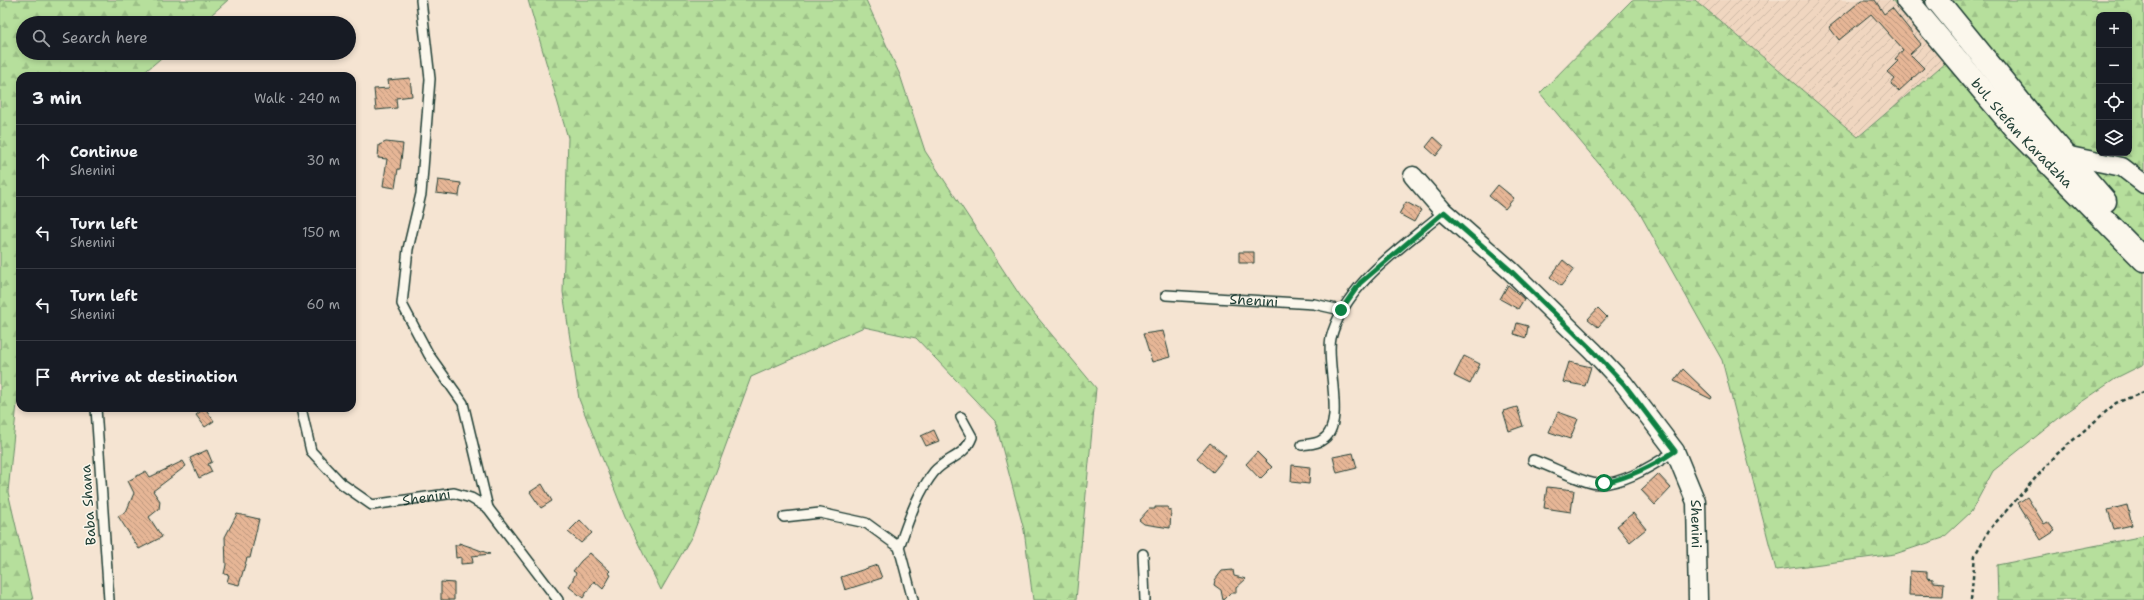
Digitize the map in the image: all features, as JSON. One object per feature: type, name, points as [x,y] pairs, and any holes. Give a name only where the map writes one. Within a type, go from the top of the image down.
[{"type":"main road","name":"bul. Stefan Karadzha","points":[[1907,0],[2017,131],[2144,260]]},
{"type":"main road","name":"bul. Stefan Karadzha","points":[[1937,0],[2065,155],[2144,246]]},
{"type":"street","points":[[2065,155],[2122,166],[2144,184]]},
{"type":"street","name":"Shenini","points":[[1413,176],[1444,212],[1511,271],[1593,351],[1624,384],[1675,451],[1696,502],[1698,600]]},
{"type":"lane","points":[[421,0],[430,79],[421,194],[408,249],[402,304],[429,355],[463,403],[488,508]]},
{"type":"lane","points":[[1302,445],[1322,441],[1330,433],[1334,420],[1331,340],[1341,310],[1360,283],[1444,212]]},
{"type":"lane","name":"Shenini","points":[[1166,295],[1314,304],[1341,310]]},
{"type":"lane","name":"Baba Shana","points":[[96,412],[109,600]]},
{"type":"lane","name":"Shenini","points":[[302,412],[311,452],[342,484],[372,505],[454,493],[472,498],[488,508],[558,600]]},
{"type":"lane","points":[[913,600],[899,547],[915,504],[935,471],[964,451],[969,444],[972,437],[961,417]]},
{"type":"lane","points":[[1533,460],[1560,469],[1589,482],[1604,483],[1625,478],[1658,463],[1675,451]]},
{"type":"lane","points":[[784,517],[820,513],[866,523],[899,547]]},
{"type":"lane","points":[[1143,554],[1145,600]]},
{"type":"path","points":[[1972,600],[1975,556],[1989,530],[2057,454],[2116,403],[2144,392]]},
{"type":"shaded area","points":[[1695,0],[1892,0],[1945,63],[1857,137]]},
{"type":"green space","points":[[0,0],[228,0],[210,16],[16,16],[16,60],[159,60],[145,72],[16,72],[16,412],[8,492],[33,600],[0,600]]},
{"type":"green space","points":[[528,0],[866,0],[900,75],[925,151],[1023,300],[1096,388],[1076,600],[1033,600],[1024,530],[995,421],[916,338],[864,327],[751,377],[693,534],[661,590],[625,516],[579,399],[563,292],[568,138]]},
{"type":"green space","points":[[1632,0],[1695,0],[1858,137],[1945,63],[1892,0],[2144,0],[2144,364],[2118,377],[2064,414],[1993,471],[1971,512],[1943,538],[1895,554],[1776,570],[1722,360],[1639,212],[1540,93]]},
{"type":"green space","points":[[2144,536],[2144,600],[1998,600],[1997,565]]},
{"type":"building","points":[[1862,0],[1875,0],[1884,14],[1892,8],[1921,44],[1910,54],[1924,68],[1899,91],[1891,84],[1895,79],[1887,72],[1898,61],[1895,59],[1903,50],[1871,14],[1839,40],[1829,27]]},
{"type":"building","points":[[410,78],[412,96],[396,98],[397,108],[376,110],[374,89],[389,88],[388,80]]},
{"type":"building","points":[[1434,137],[1444,146],[1436,156],[1426,147]]},
{"type":"building","points":[[386,142],[403,144],[400,169],[398,169],[395,188],[383,186],[387,159],[378,158],[379,145]]},
{"type":"building","points":[[438,180],[461,183],[459,196],[436,193]]},
{"type":"building","points":[[1498,185],[1514,198],[1505,209],[1489,196]]},
{"type":"building","points":[[1406,202],[1421,210],[1414,222],[1399,214]]},
{"type":"building","points":[[1239,252],[1254,252],[1254,263],[1239,263]]},
{"type":"building","points":[[1563,260],[1574,269],[1561,286],[1550,277]]},
{"type":"building","points":[[1508,285],[1524,299],[1518,309],[1500,299]]},
{"type":"building","points":[[1598,308],[1607,317],[1598,327],[1588,319]]},
{"type":"building","points":[[1517,323],[1528,326],[1526,338],[1514,334]]},
{"type":"building","points":[[1163,331],[1170,357],[1152,362],[1143,334]]},
{"type":"building","points":[[1464,356],[1480,364],[1470,384],[1454,376]]},
{"type":"building","points":[[1569,362],[1591,367],[1585,386],[1563,382]]},
{"type":"building","points":[[1683,369],[1712,397],[1711,399],[1674,381]]},
{"type":"building","points":[[1517,407],[1523,426],[1509,431],[1503,411]]},
{"type":"building","points":[[200,412],[208,412],[214,421],[205,427],[196,415]]},
{"type":"building","points":[[1558,412],[1578,419],[1570,439],[1549,432]]},
{"type":"building","points":[[934,430],[939,441],[926,446],[921,436]]},
{"type":"building","points":[[1210,443],[1226,456],[1213,472],[1197,458]]},
{"type":"building","points":[[207,450],[212,462],[208,464],[212,472],[199,478],[190,458]]},
{"type":"building","points":[[1257,452],[1272,467],[1260,479],[1246,464]]},
{"type":"building","points":[[1353,453],[1357,468],[1337,473],[1333,457]]},
{"type":"building","points":[[183,461],[186,466],[153,491],[160,501],[159,509],[149,517],[162,537],[139,549],[118,516],[126,512],[134,493],[128,481],[146,471],[150,477]]},
{"type":"building","points":[[1292,465],[1310,467],[1309,484],[1291,482]]},
{"type":"building","points":[[1658,474],[1671,488],[1655,505],[1641,490]]},
{"type":"building","points":[[542,484],[552,501],[541,508],[530,492]]},
{"type":"building","points":[[1547,487],[1574,490],[1571,512],[1544,508]]},
{"type":"building","points":[[2027,497],[2044,524],[2048,522],[2055,531],[2041,540],[2018,503]]},
{"type":"building","points":[[2127,505],[2132,525],[2114,529],[2108,510]]},
{"type":"building","points":[[1155,507],[1168,507],[1168,510],[1171,510],[1170,528],[1144,524],[1139,520],[1149,509],[1155,509]]},
{"type":"building","points":[[1633,513],[1646,529],[1630,542],[1617,526]]},
{"type":"building","points":[[237,514],[259,519],[250,558],[247,558],[239,585],[227,582],[229,575],[224,574],[226,565],[225,537]]},
{"type":"building","points":[[580,520],[592,533],[581,543],[568,532]]},
{"type":"building","points":[[459,543],[490,554],[472,556],[473,563],[461,564],[461,557],[456,558],[455,545],[459,545]]},
{"type":"building","points":[[590,553],[610,571],[608,573],[611,575],[603,589],[594,581],[583,598],[569,587],[576,573],[573,571]]},
{"type":"building","points":[[877,565],[882,578],[845,590],[841,577]]},
{"type":"building","points":[[1233,570],[1234,576],[1246,579],[1236,588],[1236,593],[1230,593],[1223,600],[1221,590],[1214,585],[1215,580],[1222,571]]},
{"type":"building","points":[[1910,571],[1927,572],[1927,578],[1933,579],[1933,582],[1944,583],[1943,596],[1909,595]]},
{"type":"building","points":[[441,582],[454,583],[454,600],[441,600]]},
{"type":"route","points":[[1341,310],[1360,283],[1444,212],[1511,271],[1593,351],[1624,384],[1675,451],[1658,463],[1625,478],[1604,483]]}]
